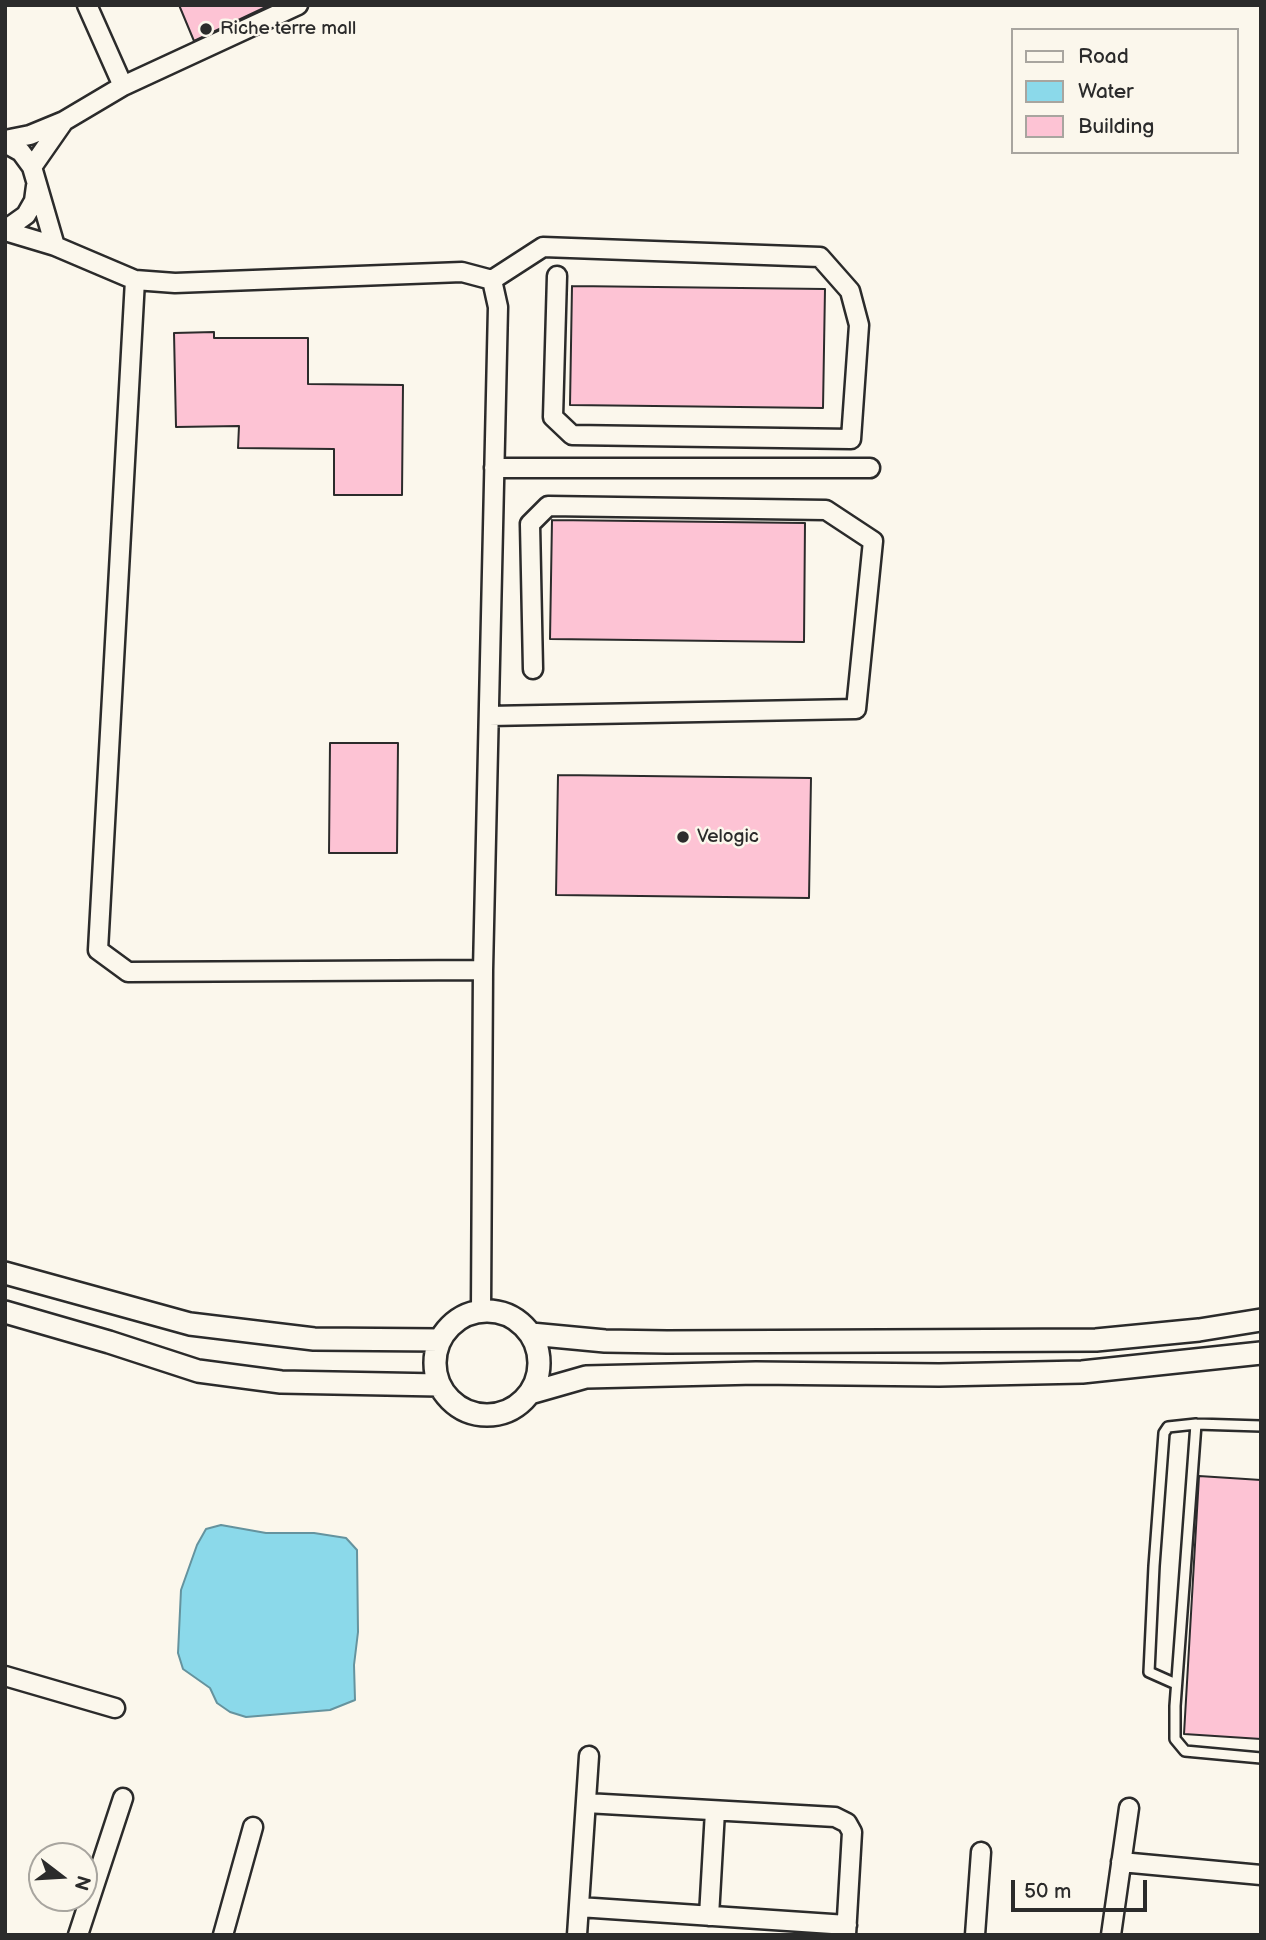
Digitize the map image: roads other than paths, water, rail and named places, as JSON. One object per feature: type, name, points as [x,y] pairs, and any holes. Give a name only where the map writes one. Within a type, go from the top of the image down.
[{"type":"street","points":[[87,5],[123,86]]},
{"type":"street","points":[[5,142],[64,121],[123,86],[298,5]]},
{"type":"street","points":[[5,230],[26,215],[34,201],[34,175],[64,121]]},
{"type":"street","points":[[5,142],[21,152],[34,175],[55,246]]},
{"type":"street","points":[[5,230],[55,246],[135,280],[175,283],[462,272],[492,280],[542,247],[820,257],[850,291],[859,324],[852,439],[572,435],[553,417],[557,276]]},
{"type":"street","points":[[135,280],[98,950],[128,972],[484,970]]},
{"type":"street","points":[[481,1309],[484,970],[498,307],[492,280]]},
{"type":"street","points":[[494,468],[870,468]]},
{"type":"street","points":[[489,716],[856,709],[873,541],[826,510],[548,506],[530,524],[533,669]]},
{"type":"street","points":[[5,1273],[190,1324],[314,1339],[440,1340]]},
{"type":"street","points":[[481,1309],[504,1313],[519,1321],[531,1334],[537,1348],[539,1364],[537,1380],[519,1405],[505,1413],[490,1416],[474,1415],[447,1398],[439,1385],[435,1370],[435,1355],[447,1328],[458,1319],[481,1309]]},
{"type":"street","points":[[5,1312],[198,1371],[281,1382],[439,1385]]},
{"type":"street","points":[[531,1334],[605,1341],[667,1342],[1096,1340],[1199,1330],[1261,1320]]},
{"type":"street","points":[[530,1393],[586,1377],[756,1373],[939,1375],[1082,1372],[1261,1353]]},
{"type":"street","points":[[5,1676],[115,1708]]},
{"type":"street","points":[[577,1935],[589,1756]]},
{"type":"street","points":[[78,1935],[123,1798]]},
{"type":"street","points":[[579,1907],[709,1916],[847,1930],[852,1832],[847,1823],[835,1817],[586,1803]]},
{"type":"street","points":[[1111,1935],[1129,1808]]},
{"type":"street","points":[[709,1916],[715,1811]]},
{"type":"street","points":[[223,1935],[253,1827]]},
{"type":"street","points":[[975,1935],[981,1852]]},
{"type":"street","points":[[1121,1862],[1261,1875]]},
{"type":"lane","points":[[1196,1424],[1176,1684],[1175,1739],[1185,1751],[1261,1758]]},
{"type":"lane","points":[[1176,1684],[1149,1672],[1164,1433],[1168,1427],[1196,1424],[1261,1426]]},
{"type":"water","points":[[221,1525],[266,1533],[314,1533],[346,1538],[357,1550],[355,1700],[330,1710],[246,1717],[230,1712],[217,1703],[210,1688],[183,1669],[178,1653],[181,1590],[197,1545],[206,1529]]},
{"type":"place","name":"Riche terre mall","points":[[206,29]]},
{"type":"place","name":"Velogic","points":[[683,837]]}]
